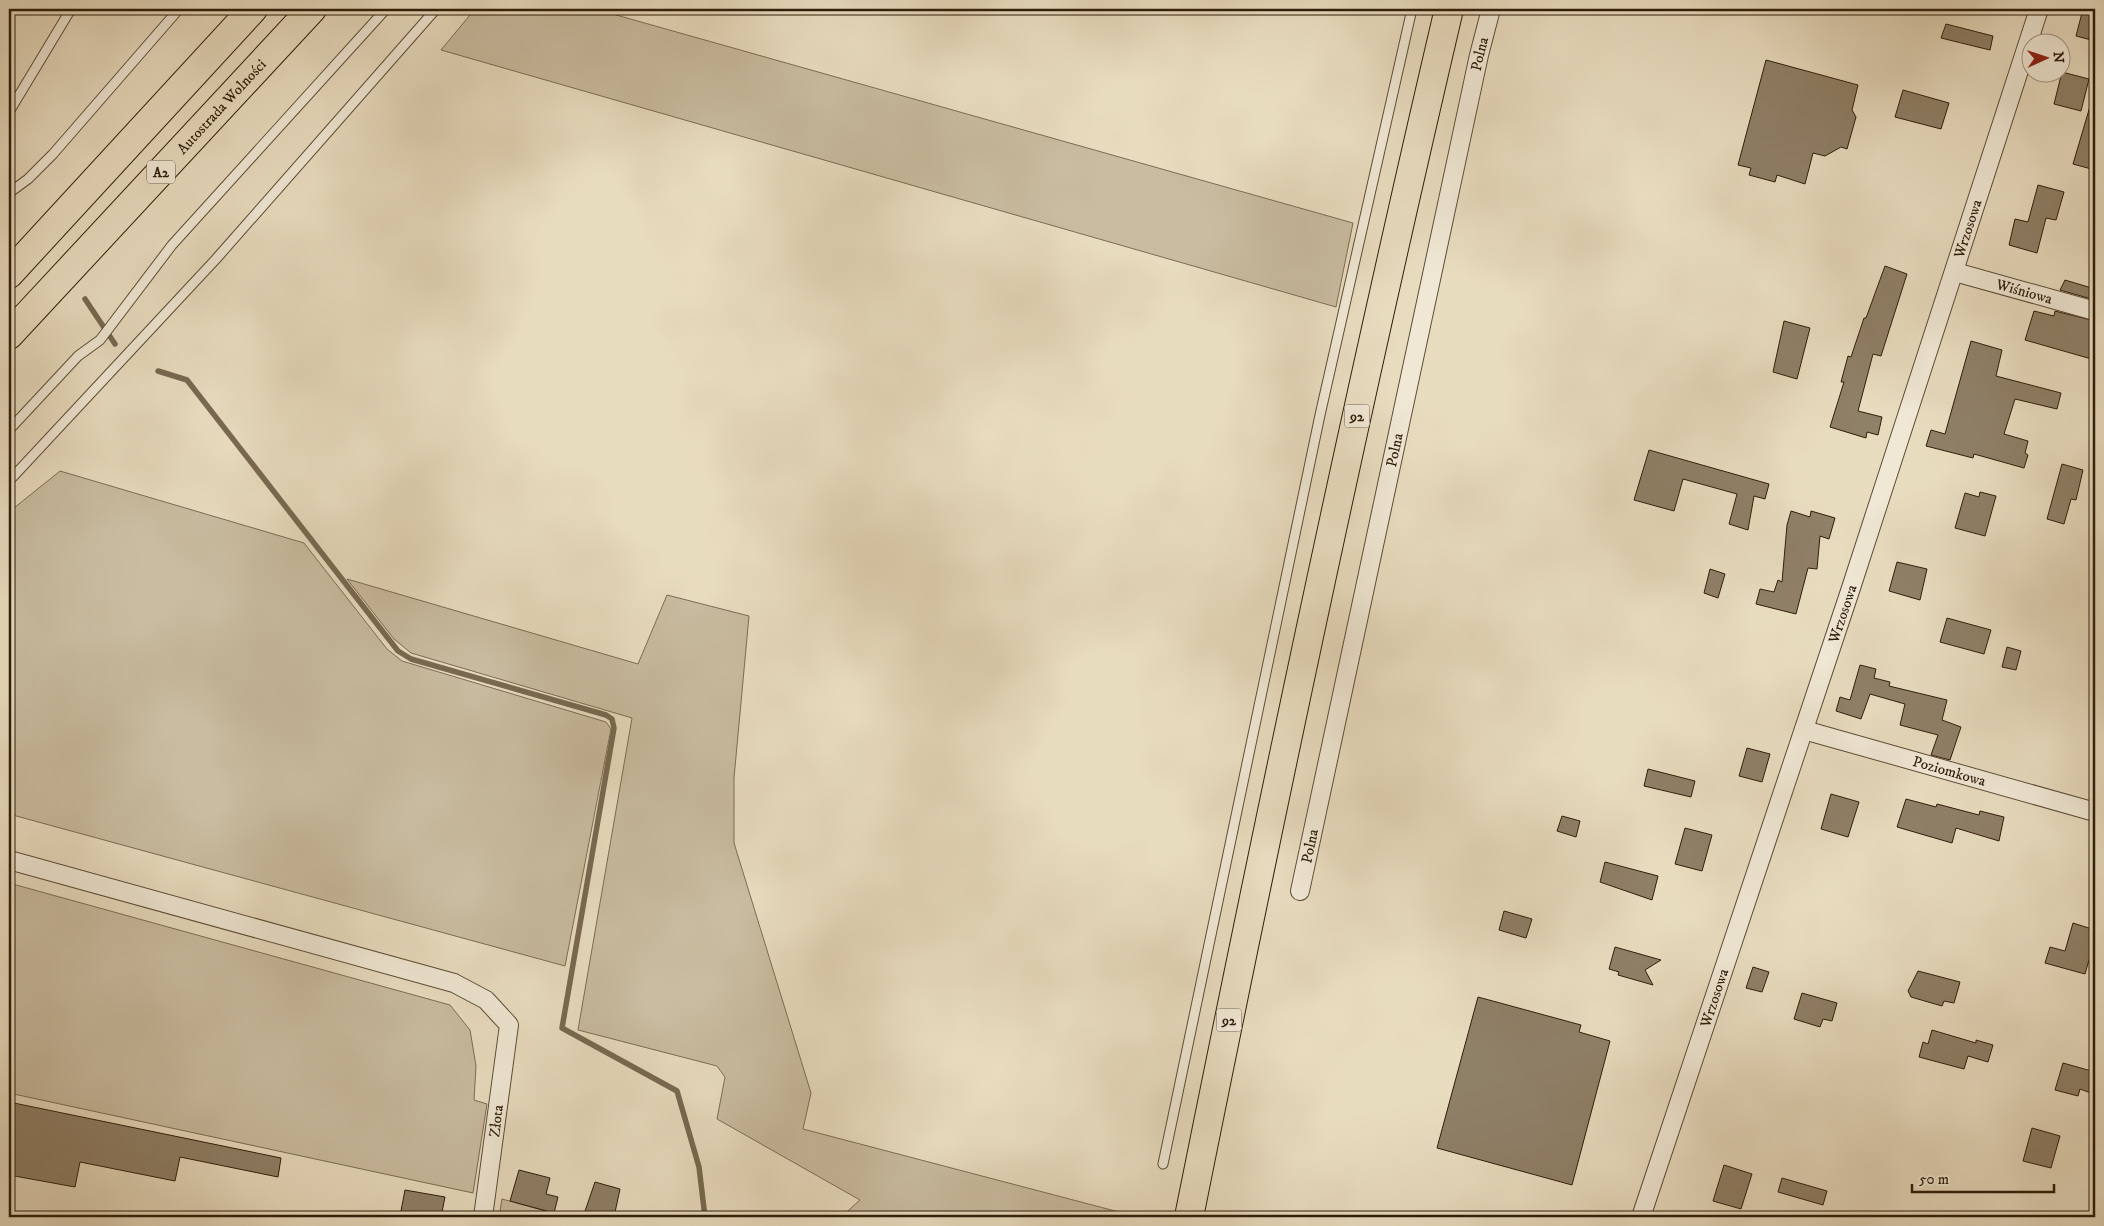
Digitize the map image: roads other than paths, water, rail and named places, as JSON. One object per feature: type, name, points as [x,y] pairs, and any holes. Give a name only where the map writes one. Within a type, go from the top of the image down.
[{"type":"main road","points":[[9,274],[253,9]]},
{"type":"main road","name":"Autostrada Wolności","points":[[9,335],[312,9]]},
{"type":"main road","name":"92","points":[[1189,1217],[1272,804],[1392,252],[1449,9]]},
{"type":"street","name":"Polna","points":[[1300,891],[1477,65],[1491,9]]},
{"type":"street","name":"Wrzosowa","points":[[1641,1217],[1804,730],[2039,9]]},
{"type":"street","name":"Wiśniowa","points":[[1954,272],[2095,311]]},
{"type":"street","name":"Poziomkowa","points":[[1804,730],[2095,812]]},
{"type":"street","name":"Złota","points":[[9,860],[454,983],[486,1000],[509,1025],[483,1217]]},
{"type":"lane","points":[[9,112],[71,9]]},
{"type":"lane","points":[[9,193],[53,154],[179,9]]},
{"type":"lane","points":[[9,430],[78,356],[100,340],[172,245],[386,9]]},
{"type":"lane","points":[[9,482],[216,259],[436,9]]},
{"type":"lane","points":[[1163,1164],[1320,415],[1412,9]]},
{"type":"waterway","points":[[85,299],[115,344]]},
{"type":"waterway","points":[[158,371],[187,380],[398,651],[411,659],[606,715],[612,719],[614,728],[562,1028],[677,1091],[699,1167],[705,1217]]}]
